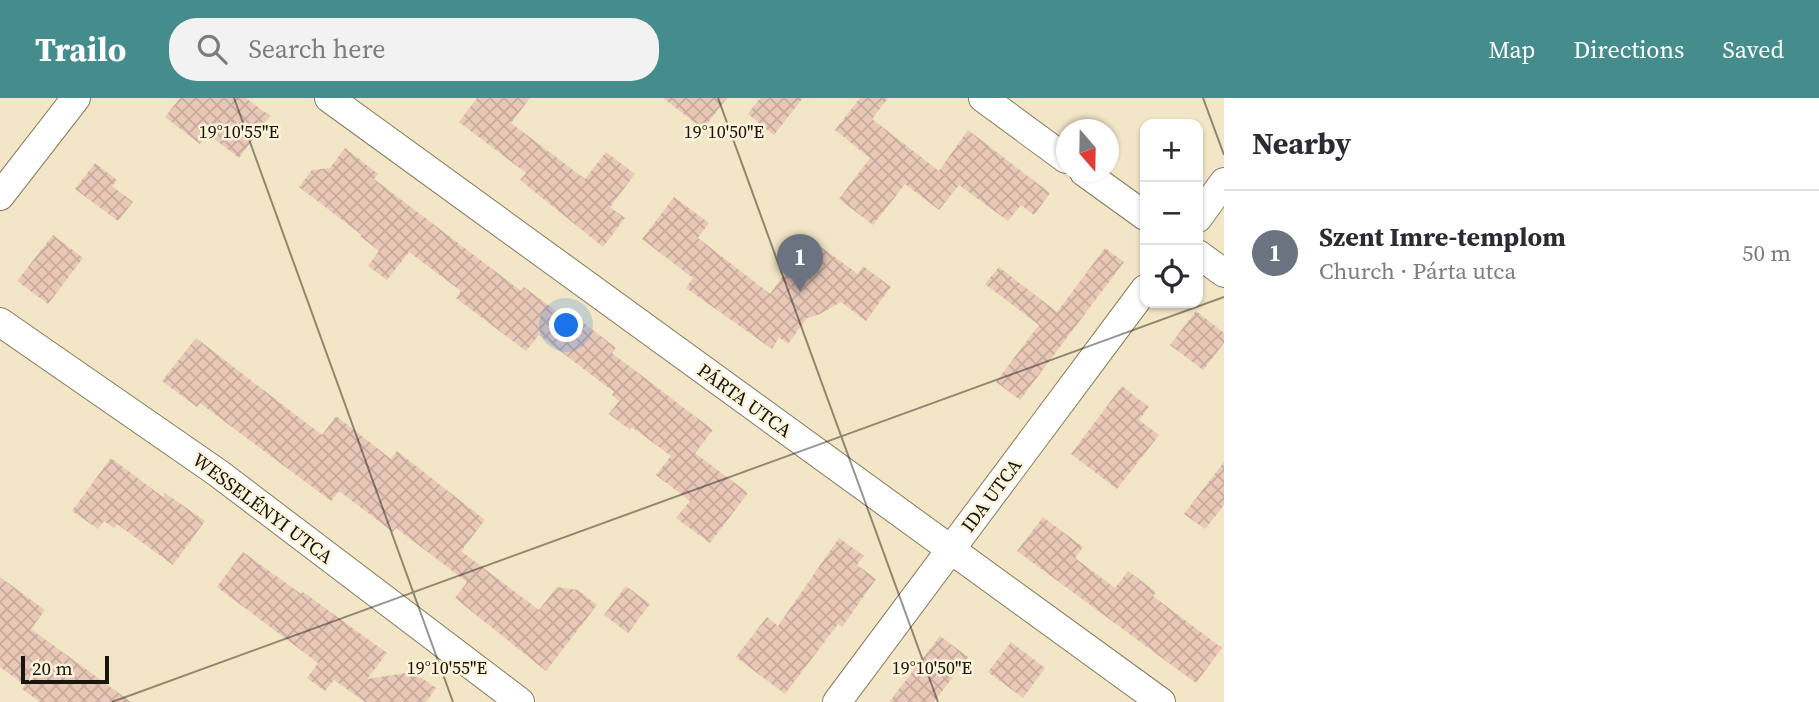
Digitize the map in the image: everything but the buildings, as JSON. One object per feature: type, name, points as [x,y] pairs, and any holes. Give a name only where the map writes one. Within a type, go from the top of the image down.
[{"type":"street","points":[[0,196],[76,98]]},
{"type":"street","name":"PÁRTA UTCA","points":[[329,98],[1161,702]]},
{"type":"street","points":[[982,98],[1056,152]]},
{"type":"street","points":[[1098,182],[1140,212]]},
{"type":"street","points":[[1203,211],[1224,182]]},
{"type":"street","points":[[1203,258],[1224,273]]},
{"type":"street","name":"IDA UTCA","points":[[837,702],[1140,296]]},
{"type":"street","name":"WESSELÉNYI UTCA","points":[[0,322],[218,473],[520,702]]},
{"type":"place","name":"Szent Imre-templom","points":[[800,292]]}]
